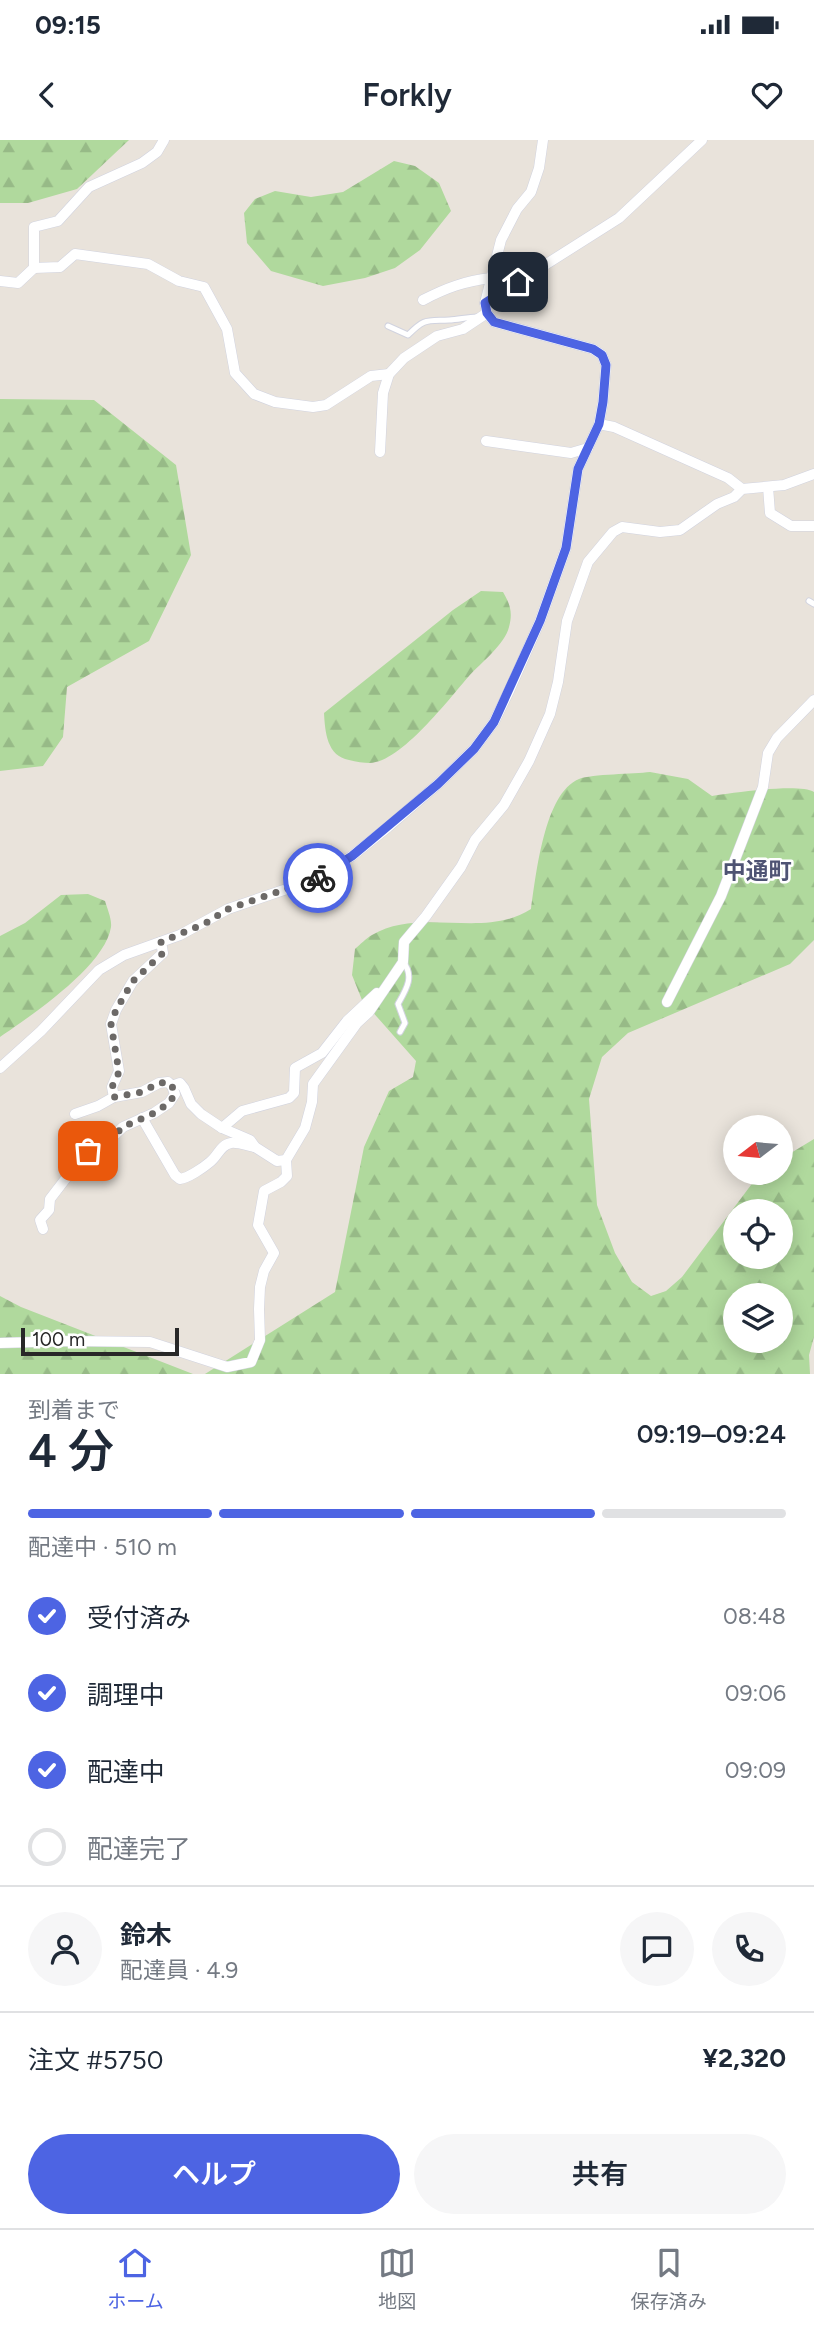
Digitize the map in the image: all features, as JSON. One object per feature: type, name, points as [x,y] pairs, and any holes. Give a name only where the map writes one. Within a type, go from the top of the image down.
[{"type":"street","points":[[34,268],[34,227],[58,221],[89,187],[142,163],[156,152],[164,140]]},
{"type":"street","points":[[484,311],[501,240],[517,209],[531,192],[539,168],[543,140]]},
{"type":"street","points":[[380,452],[383,393],[389,374],[404,358],[437,336],[463,329],[484,311],[620,218],[702,140]]},
{"type":"street","points":[[0,281],[18,283],[34,268],[60,267],[75,254],[148,264],[179,281],[204,287],[227,329],[235,373],[254,394],[275,402],[313,407],[327,405],[371,376],[389,374]]},
{"type":"street","points":[[423,300],[467,281],[491,278]]},
{"type":"street","points":[[0,1068],[41,1031],[99,970],[124,955],[206,923],[228,909],[316,879],[352,856],[438,784],[474,749],[494,722],[540,621],[566,548],[578,469],[599,424],[606,365],[602,355],[593,349],[494,322],[484,311]]},
{"type":"street","points":[[599,424],[614,427],[728,478],[742,489],[784,485],[814,474]]},
{"type":"street","points":[[486,441],[571,453],[588,448]]},
{"type":"street","points":[[768,487],[770,513],[791,526],[814,526]]},
{"type":"street","points":[[0,1343],[150,1342],[227,1367],[251,1362],[260,1340],[260,1287],[264,1271],[274,1252],[258,1225],[264,1191],[287,1176],[286,1160],[305,1128],[312,1102],[313,1084],[357,1023],[369,1012],[403,962],[404,942],[461,867],[475,840],[504,806],[529,761],[550,714],[558,682],[567,621],[588,562],[613,531],[622,527],[680,530],[717,504],[734,498],[742,489]]},
{"type":"street","points":[[667,1002],[721,896],[763,787],[768,752],[777,738],[814,700]]},
{"type":"street","points":[[114,1097],[112,1087],[119,1072],[111,1024],[133,981],[163,953],[161,942]]},
{"type":"street","points":[[222,1128],[242,1111],[289,1098],[294,1093],[295,1068],[322,1053],[347,1021],[385,988]]},
{"type":"street","points":[[43,1229],[40,1220],[49,1210],[50,1199],[88,1151],[104,1145],[123,1127],[169,1103],[175,1094],[168,1082],[159,1083],[142,1092],[114,1097],[75,1114]]},
{"type":"street","points":[[172,1086],[180,1083],[191,1104],[222,1128],[250,1140],[255,1147],[277,1161],[286,1160]]},
{"type":"street","points":[[142,1118],[175,1175],[180,1179],[189,1178],[211,1162],[219,1150],[231,1143],[255,1147]]},
{"type":"lane","points":[[388,326],[408,335],[421,322],[433,319],[449,320],[484,311]]},
{"type":"lane","points":[[400,1032],[405,1023],[398,1004],[410,980],[409,968],[403,962]]},
{"type":"green space","points":[[0,140],[129,140],[77,189],[28,203],[0,203]]},
{"type":"green space","points":[[394,161],[415,166],[439,183],[451,211],[420,250],[395,268],[365,278],[323,286],[271,271],[247,243],[244,213],[255,199],[275,191],[311,197],[343,192]]},
{"type":"green space","points":[[0,399],[94,400],[176,465],[191,555],[149,641],[67,687],[63,737],[43,766],[0,771]]},
{"type":"green space","points":[[481,591],[503,592],[510,608],[507,633],[492,653],[424,728],[396,752],[370,763],[349,760],[336,754],[329,742],[324,713],[453,610]]},
{"type":"green space","points":[[650,772],[688,779],[712,796],[795,788],[814,792],[814,940],[790,964],[628,1033],[602,1057],[589,1099],[597,1205],[615,1253],[632,1282],[651,1296],[666,1291],[682,1277],[723,1222],[723,1269],[793,1269],[793,1199],[740,1199],[751,1185],[793,1185],[793,1152],[814,1139],[814,1337],[809,1355],[810,1374],[205,1374],[335,1292],[364,1147],[389,1091],[413,1077],[416,1061],[362,1000],[352,975],[355,949],[370,936],[391,927],[431,922],[493,922],[512,918],[531,909],[539,857],[557,801],[567,787],[579,779]]},
{"type":"green space","points":[[88,894],[105,901],[111,924],[106,942],[82,973],[0,1037],[0,936],[25,923],[61,895]]},
{"type":"green space","points":[[0,1296],[21,1307],[193,1374],[0,1374]]},
{"type":"way so far","points":[[88,1151],[104,1145],[123,1127],[154,1113],[169,1103],[175,1094],[168,1082],[127,1096],[114,1097],[112,1087],[119,1072],[119,1064],[110,1030],[111,1024],[133,981],[163,953],[161,942],[206,923],[228,909],[318,878]]},
{"type":"district","name":"中通町","points":[[757,871]]},
{"type":"route","points":[[318,878],[352,856],[388,827],[474,749],[494,722],[509,691],[540,621],[566,548],[578,469],[599,424],[606,365],[602,355],[593,349],[494,322],[487,313],[485,303],[518,282]]}]
